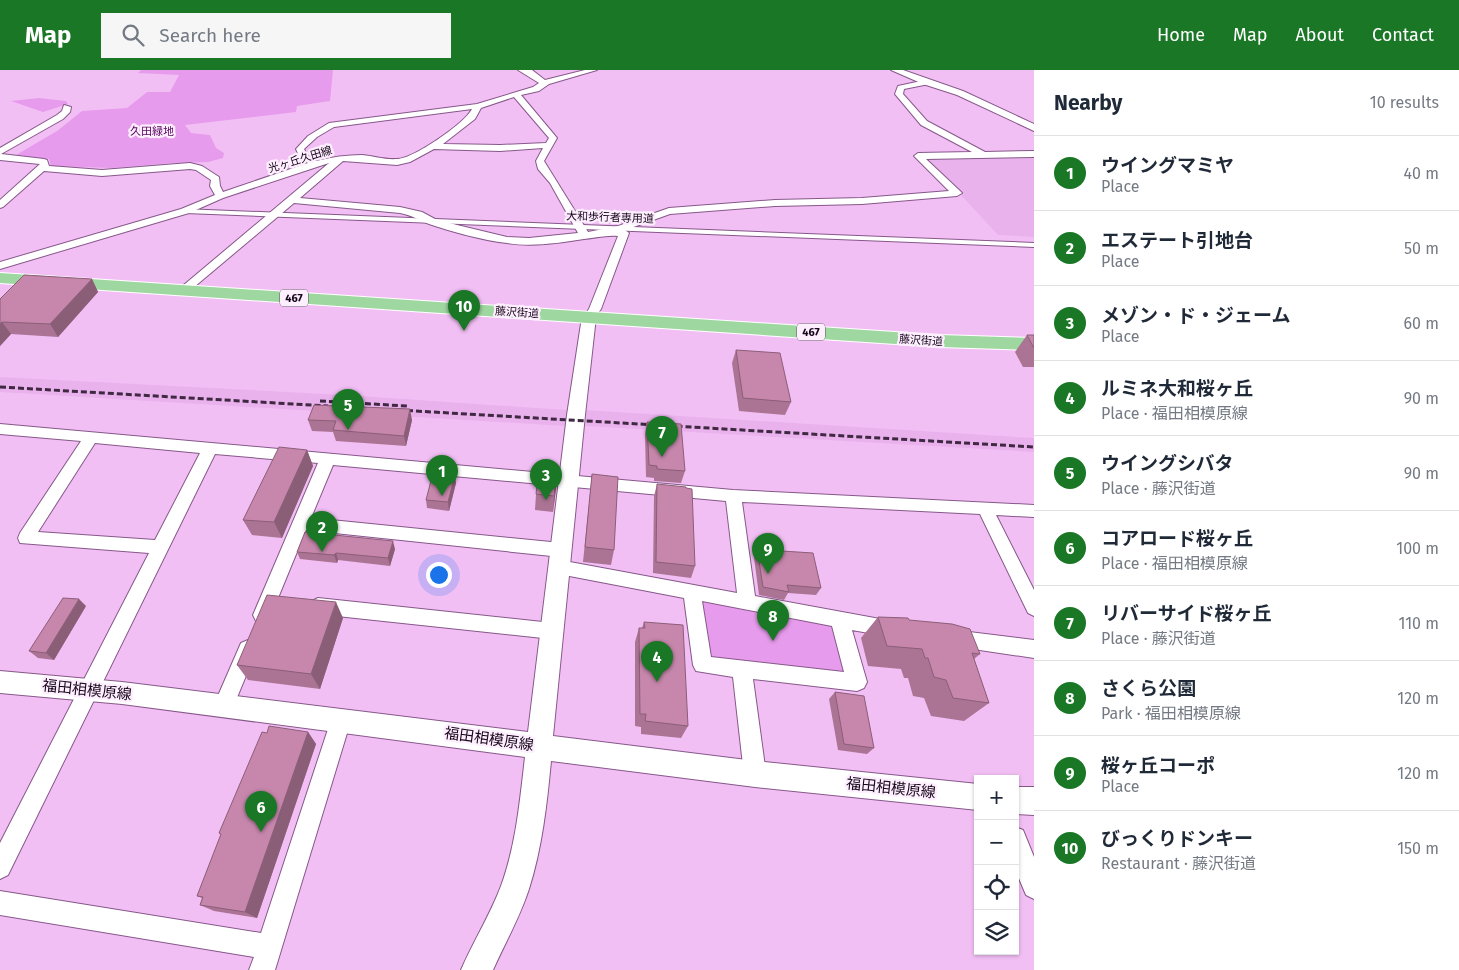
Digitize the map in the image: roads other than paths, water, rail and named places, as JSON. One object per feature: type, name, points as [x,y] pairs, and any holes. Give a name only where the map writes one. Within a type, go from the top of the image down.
[{"type":"highway","name":"藤沢街道","points":[[0,278],[940,341],[1034,344]]},
{"type":"street","points":[[522,70],[529,72],[544,83]]},
{"type":"street","points":[[315,164],[302,156],[300,149],[316,132],[332,126],[478,106],[536,89],[544,83],[593,70]]},
{"type":"street","points":[[895,70],[960,93],[1034,128]]},
{"type":"street","points":[[926,82],[901,88],[899,94],[924,123],[982,155]]},
{"type":"street","points":[[517,95],[553,138],[540,161],[543,169],[554,182],[582,231]]},
{"type":"street","points":[[0,152],[60,117],[66,112],[67,106]]},
{"type":"street","name":"光ヶ丘久田線","points":[[0,266],[185,211],[220,196],[315,164],[342,158],[397,162],[407,160],[433,146],[462,126],[472,117],[478,106]]},
{"type":"street","points":[[433,146],[500,148],[550,145]]},
{"type":"street","points":[[603,232],[621,228],[669,211],[775,203],[862,201],[957,193],[918,156],[1034,154]]},
{"type":"street","points":[[0,156],[44,162],[45,165],[0,205]]},
{"type":"street","points":[[183,291],[342,158]]},
{"type":"street","points":[[42,168],[102,173],[190,166],[199,168],[216,180],[215,186],[220,196]]},
{"type":"street","points":[[292,200],[400,210],[418,214],[431,221],[507,240],[552,240],[582,231],[624,233],[594,313],[589,317],[533,806],[524,855],[514,890],[477,970]]},
{"type":"street","name":"大和歩行者専用道","points":[[185,211],[431,221],[582,231],[621,228],[1034,245]]},
{"type":"street","points":[[0,429],[733,496],[1034,511]]},
{"type":"street","points":[[92,436],[26,538],[161,547]]},
{"type":"street","points":[[0,867],[210,448]]},
{"type":"street","points":[[224,706],[328,458]]},
{"type":"street","points":[[733,496],[747,602]]},
{"type":"street","points":[[985,509],[1034,608]]},
{"type":"street","points":[[302,523],[560,558],[692,592],[908,631]]},
{"type":"street","points":[[692,592],[703,665],[857,682],[840,620]]},
{"type":"street","points":[[268,600],[552,631]]},
{"type":"street","points":[[937,636],[1034,649]]},
{"type":"street","points":[[742,669],[755,774]]},
{"type":"street","name":"福田相模原線","points":[[0,682],[90,689],[755,774],[974,797]]},
{"type":"street","points":[[0,903],[266,959],[341,720]]},
{"type":"street","points":[[1019,800],[1034,801]]},
{"type":"street","points":[[1019,848],[1034,887]]},
{"type":"railway","points":[[0,387],[328,406]]},
{"type":"railway","points":[[320,401],[407,406]]},
{"type":"railway","points":[[398,410],[1034,447]]},
{"type":"place","name":"びっくりドンキー","points":[[464,331]]},
{"type":"place","name":"ウイングシバタ","points":[[348,430]]},
{"type":"place","name":"リバーサイド桜ヶ丘","points":[[662,457]]},
{"type":"place","name":"ウイングマミヤ","points":[[442,496]]},
{"type":"place","name":"メゾン・ド・ジェーム","points":[[546,500]]},
{"type":"place","name":"エステート引地台","points":[[322,552]]},
{"type":"place","name":"桜ヶ丘コーポ","points":[[768,574]]},
{"type":"place","name":"さくら公園","points":[[773,641]]},
{"type":"place","name":"ルミネ大和桜ヶ丘","points":[[657,682]]},
{"type":"place","name":"コアロード桜ヶ丘","points":[[261,832]]},
{"type":"park label","name":"久田緑地","points":[[152,131]]}]
